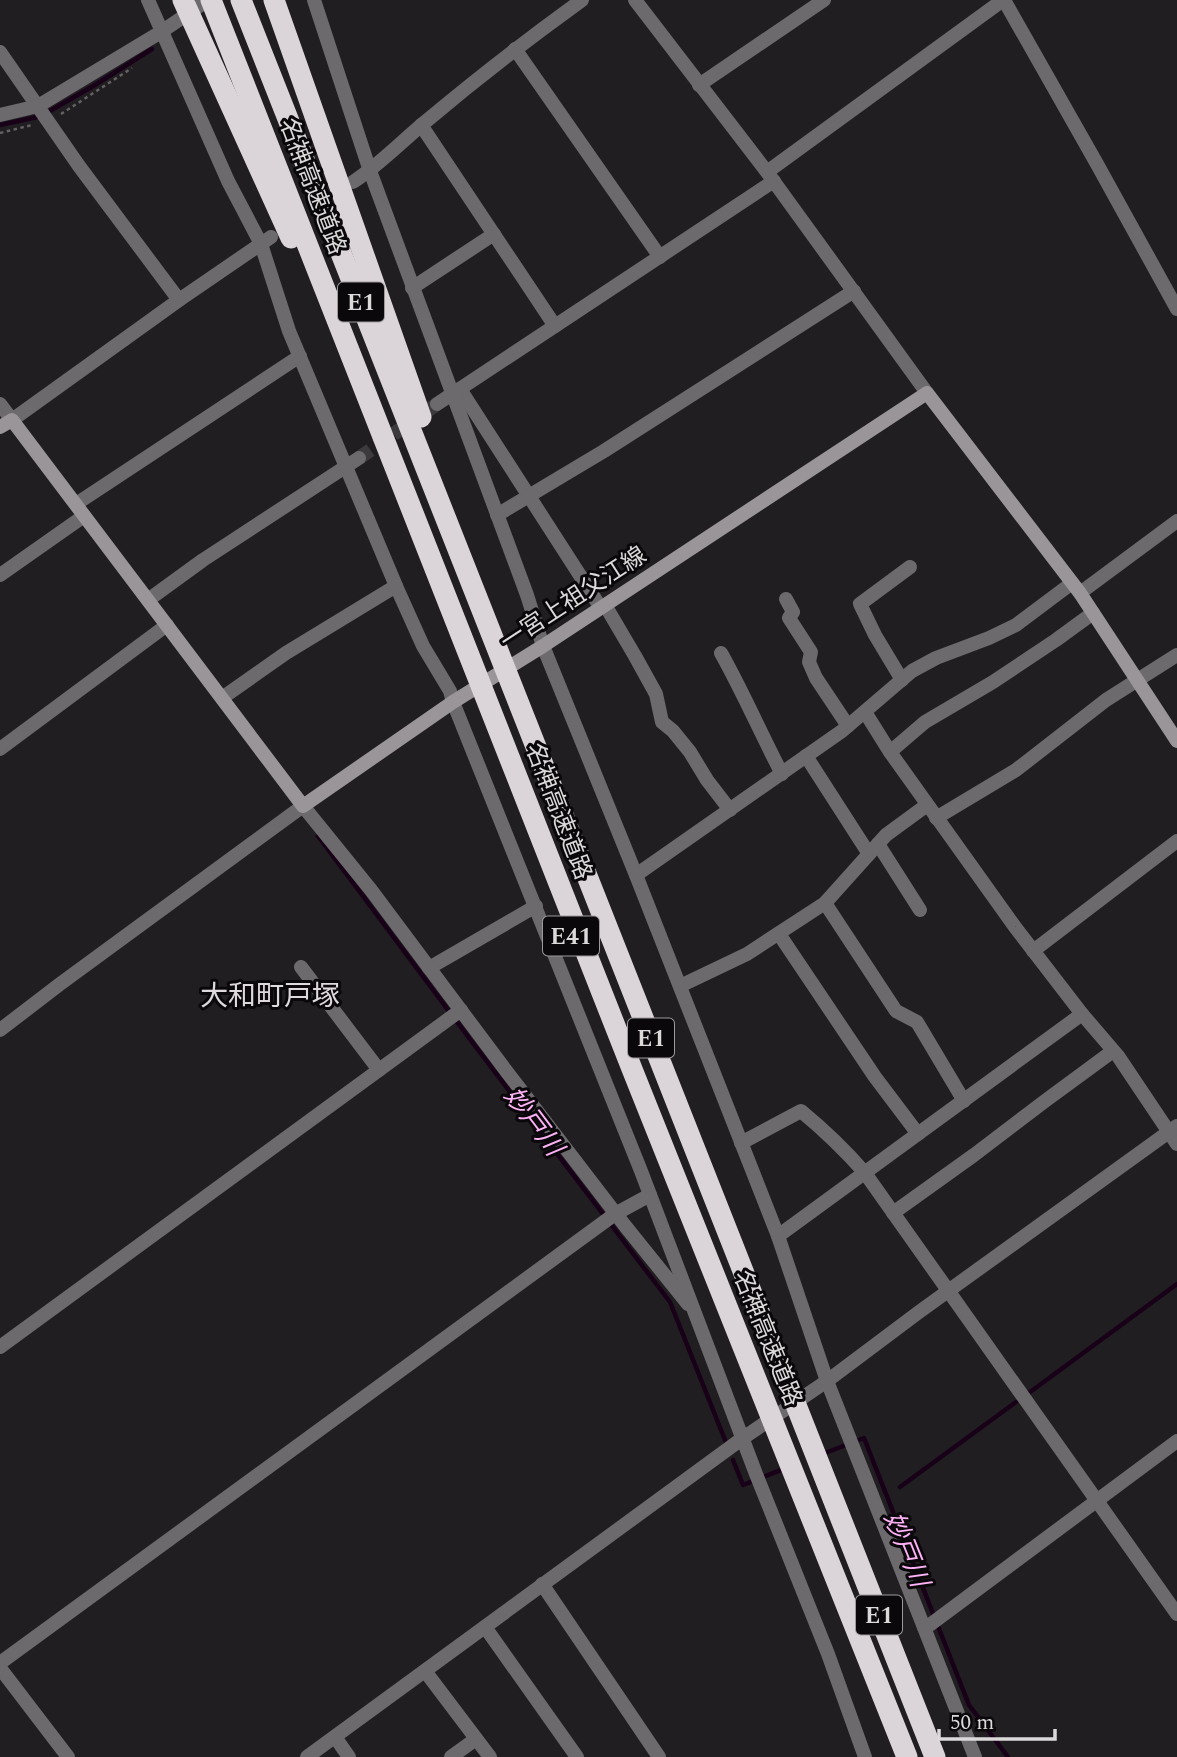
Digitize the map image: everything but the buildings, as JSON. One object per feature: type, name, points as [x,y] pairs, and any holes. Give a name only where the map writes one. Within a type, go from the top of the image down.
[{"type":"highway","name":"E41","points":[[183,0],[327,320],[447,617],[620,1060],[705,1251]]},
{"type":"highway","name":"名神高速道路","points":[[209,0],[907,1757]]},
{"type":"highway","name":"名神高速道路","points":[[241,0],[935,1757]]},
{"type":"highway","points":[[274,0],[401,363],[613,919],[730,1239]]},
{"type":"main road","points":[[927,393],[1076,588],[1177,741]]},
{"type":"main road","name":"一宮上祖父江線","points":[[303,806],[453,702],[603,607],[927,393]]},
{"type":"main road","points":[[6,424],[80,510],[303,806]]},
{"type":"street","points":[[148,0],[228,181],[266,241],[289,331],[353,462],[396,586],[423,646],[450,691],[650,1195],[828,1654],[865,1757]]},
{"type":"street","points":[[0,115],[38,106],[209,0]]},
{"type":"street","points":[[314,0],[370,171],[412,288],[456,391],[543,646],[778,1236],[827,1381],[932,1622],[975,1757]]},
{"type":"street","points":[[354,182],[515,49],[582,0]]},
{"type":"street","points":[[635,0],[771,177],[927,393]]},
{"type":"street","points":[[699,85],[824,0]]},
{"type":"street","points":[[437,404],[660,257],[771,177],[1004,0],[1177,309]]},
{"type":"street","points":[[515,49],[660,257]]},
{"type":"street","points":[[0,52],[79,166],[179,300]]},
{"type":"street","points":[[421,125],[555,326]]},
{"type":"street","points":[[412,288],[494,234]]},
{"type":"street","points":[[0,404],[6,424],[266,241]]},
{"type":"street","points":[[497,515],[854,291]]},
{"type":"street","points":[[0,575],[80,510],[300,356]]},
{"type":"street","points":[[456,391],[635,656],[656,694],[662,722],[690,752],[730,810]]},
{"type":"street","points":[[148,600],[203,560],[353,462]]},
{"type":"street","points":[[636,876],[848,726],[912,671],[936,658],[1016,625],[1177,521]]},
{"type":"street","points":[[902,680],[860,604],[910,567]]},
{"type":"street","points":[[222,698],[286,653],[396,586]]},
{"type":"street","points":[[786,599],[793,612],[789,618],[811,652],[809,662],[816,678],[848,726]]},
{"type":"street","points":[[890,752],[925,722],[993,682],[1093,613]]},
{"type":"street","points":[[0,749],[167,625]]},
{"type":"street","points":[[721,653],[782,774]]},
{"type":"street","points":[[936,818],[1016,770],[1087,713],[1177,655]]},
{"type":"street","points":[[307,1757],[743,1438],[1174,1134],[1113,1051],[1033,951],[936,818],[865,712]]},
{"type":"street","points":[[806,756],[920,910]]},
{"type":"street","points":[[680,986],[747,954],[825,903],[886,835],[927,805]]},
{"type":"street","points":[[0,1030],[303,806],[371,890],[429,968],[455,1014],[610,1217],[695,1314]]},
{"type":"street","points":[[1033,951],[1177,841]]},
{"type":"street","points":[[825,903],[896,1011],[917,1022],[964,1101]]},
{"type":"street","points":[[429,968],[536,906]]},
{"type":"street","points":[[779,934],[918,1134]]},
{"type":"street","points":[[301,967],[379,1070]]},
{"type":"street","points":[[0,1347],[455,1014]]},
{"type":"street","points":[[778,1236],[1082,1014]]},
{"type":"street","points":[[893,1213],[1113,1051]]},
{"type":"street","points":[[741,1143],[801,1111],[827,1132],[865,1173],[1177,1614]]},
{"type":"street","points":[[68,1757],[0,1666],[610,1217],[650,1195]]},
{"type":"street","points":[[932,1622],[1177,1441]]},
{"type":"street","points":[[542,1584],[659,1757]]},
{"type":"street","points":[[485,1627],[577,1757]]},
{"type":"street","points":[[425,1671],[489,1757]]},
{"type":"street","points":[[335,1737],[349,1757]]},
{"type":"street","points":[[451,1757],[476,1739]]},
{"type":"waterway","points":[[50,111],[152,49]]},
{"type":"waterway","points":[[0,125],[37,117]]},
{"type":"waterway","name":"妙戸川","points":[[318,836],[670,1302],[727,1445]]},
{"type":"waterway","points":[[1026,1395],[1177,1284]]},
{"type":"waterway","points":[[900,1487],[1016,1402]]},
{"type":"waterway","name":"妙戸川","points":[[820,1455],[864,1438],[969,1705],[1008,1757]]},
{"type":"waterway","name":"妙戸川","points":[[733,1460],[743,1485],[786,1468]]},
{"type":"tunnel","points":[[359,458],[437,404]]},
{"type":"district","name":"大和町戸塚","points":[[270,995]]}]
